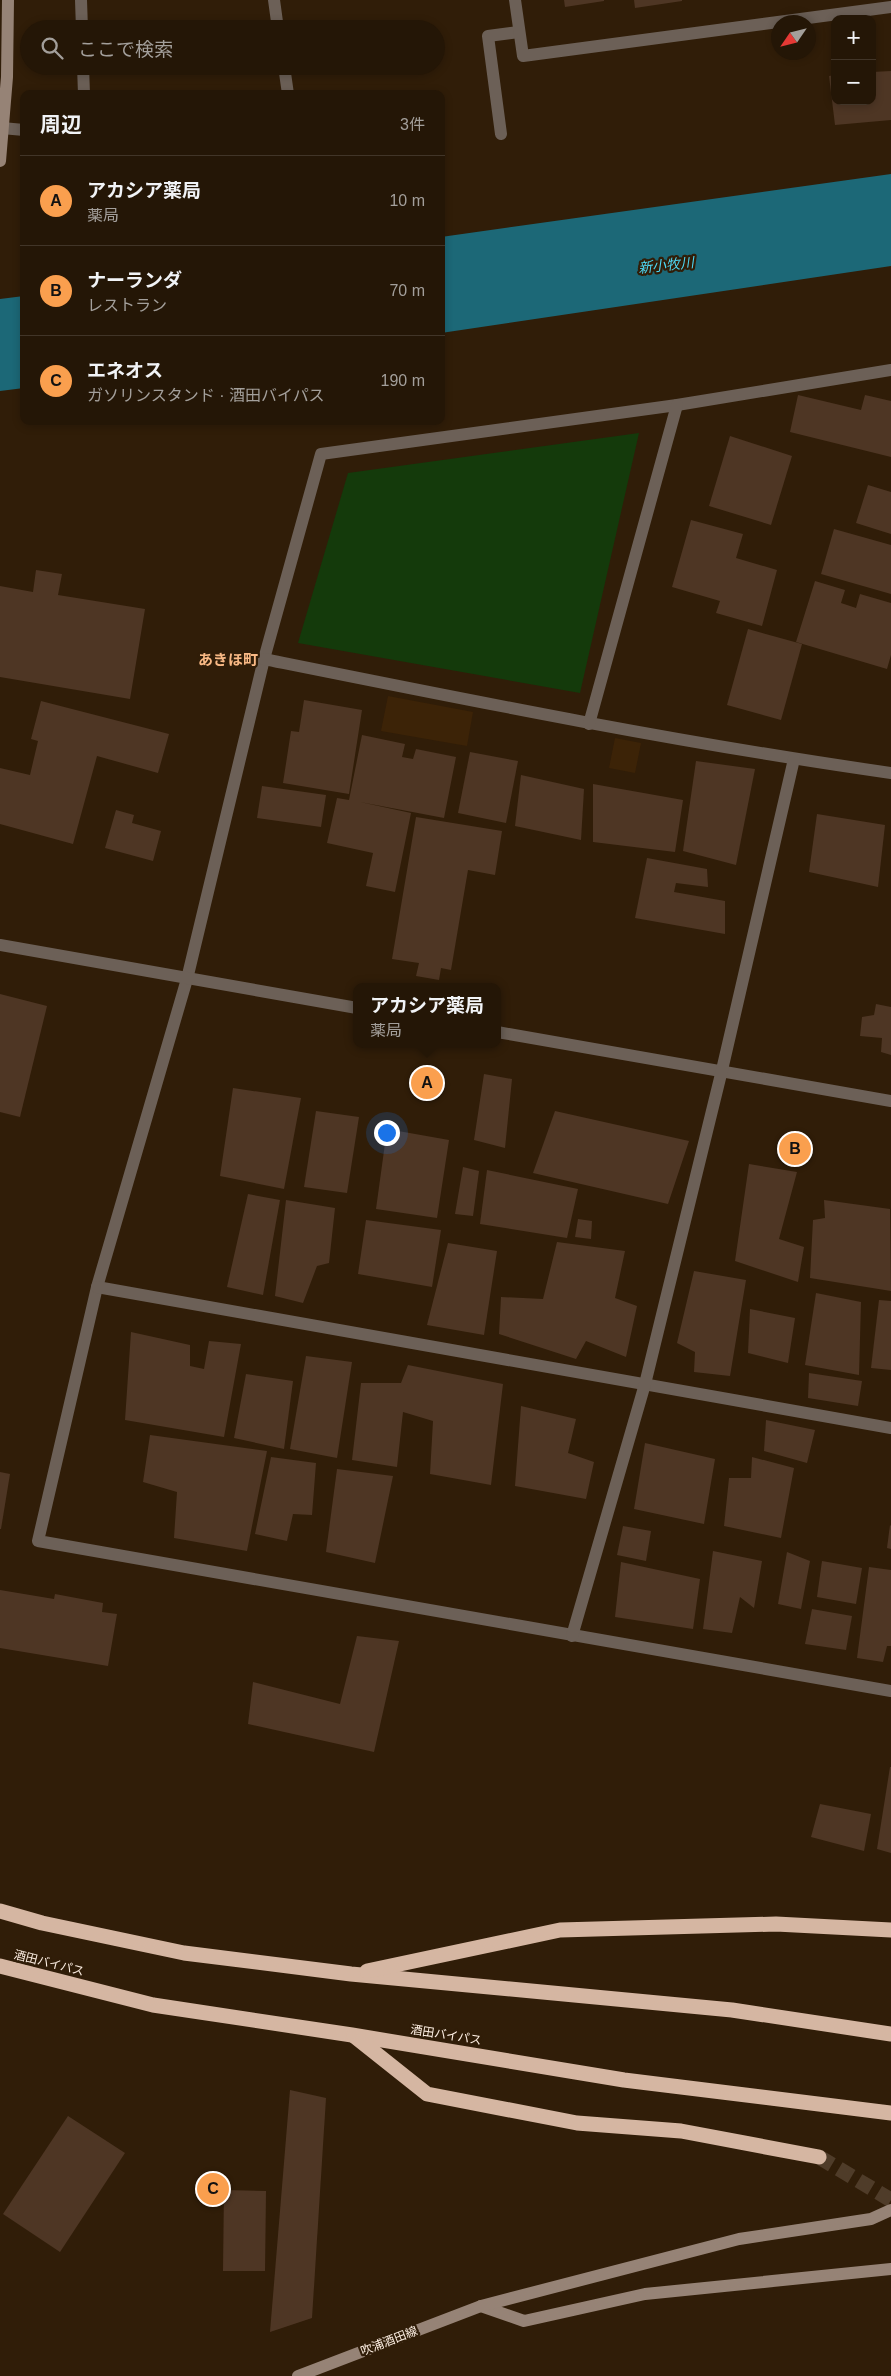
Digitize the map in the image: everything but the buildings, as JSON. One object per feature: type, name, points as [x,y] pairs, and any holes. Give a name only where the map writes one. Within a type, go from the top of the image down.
[{"type":"highway","points":[[0,1911],[42,1923],[184,1953],[351,1974],[732,2010],[891,2034]]},
{"type":"highway","points":[[351,1974],[560,1930],[776,1924],[891,1930]]},
{"type":"highway","name":"酒田バイパス","points":[[0,1966],[152,2004],[624,2080],[891,2113]]},
{"type":"highway","points":[[352,2035],[427,2094],[577,2123],[681,2131],[819,2157]]},
{"type":"main road","points":[[0,161],[7,77],[8,0]]},
{"type":"main road","name":"吹浦酒田線","points":[[298,2376],[481,2306],[740,2239],[871,2219],[891,2210]]},
{"type":"main road","points":[[481,2306],[524,2321],[645,2294],[891,2270]]},
{"type":"street","points":[[81,0],[82,20]]},
{"type":"street","points":[[274,0],[277,20]]},
{"type":"street","points":[[515,0],[523,56],[891,6]]},
{"type":"street","points":[[501,134],[488,36],[519,32]]},
{"type":"street","points":[[83,75],[84,90]]},
{"type":"street","points":[[285,75],[287,90]]},
{"type":"street","points":[[2,128],[20,130]]},
{"type":"street","points":[[891,370],[677,404],[321,454],[264,659],[187,979],[97,1287],[38,1541],[891,1691]]},
{"type":"street","points":[[589,724],[677,404]]},
{"type":"street","points":[[264,659],[589,724],[794,759],[891,773]]},
{"type":"street","points":[[572,1636],[645,1384],[722,1070],[794,759]]},
{"type":"street","points":[[0,945],[353,1007]]},
{"type":"street","points":[[501,1033],[891,1101]]},
{"type":"street","points":[[97,1287],[891,1428]]},
{"type":"shaded area","points":[[388,696],[473,712],[467,746],[381,731]]},
{"type":"shaded area","points":[[615,738],[641,743],[635,773],[609,768]]},
{"type":"green space","points":[[639,433],[580,693],[298,643],[348,473]]},
{"type":"water","name":"新小牧川","points":[[891,174],[891,266],[445,332],[445,236]]},
{"type":"water","points":[[20,296],[20,388],[0,391],[0,299]]},
{"type":"tunnel","points":[[819,2157],[891,2200]]},
{"type":"place","name":"アカシア薬局","points":[[427,1083]]},
{"type":"place","name":"ナーランダ","points":[[795,1149]]},
{"type":"place","name":"エネオス","points":[[213,2189]]},
{"type":"district","name":"あきほ町","points":[[228,659]]}]
